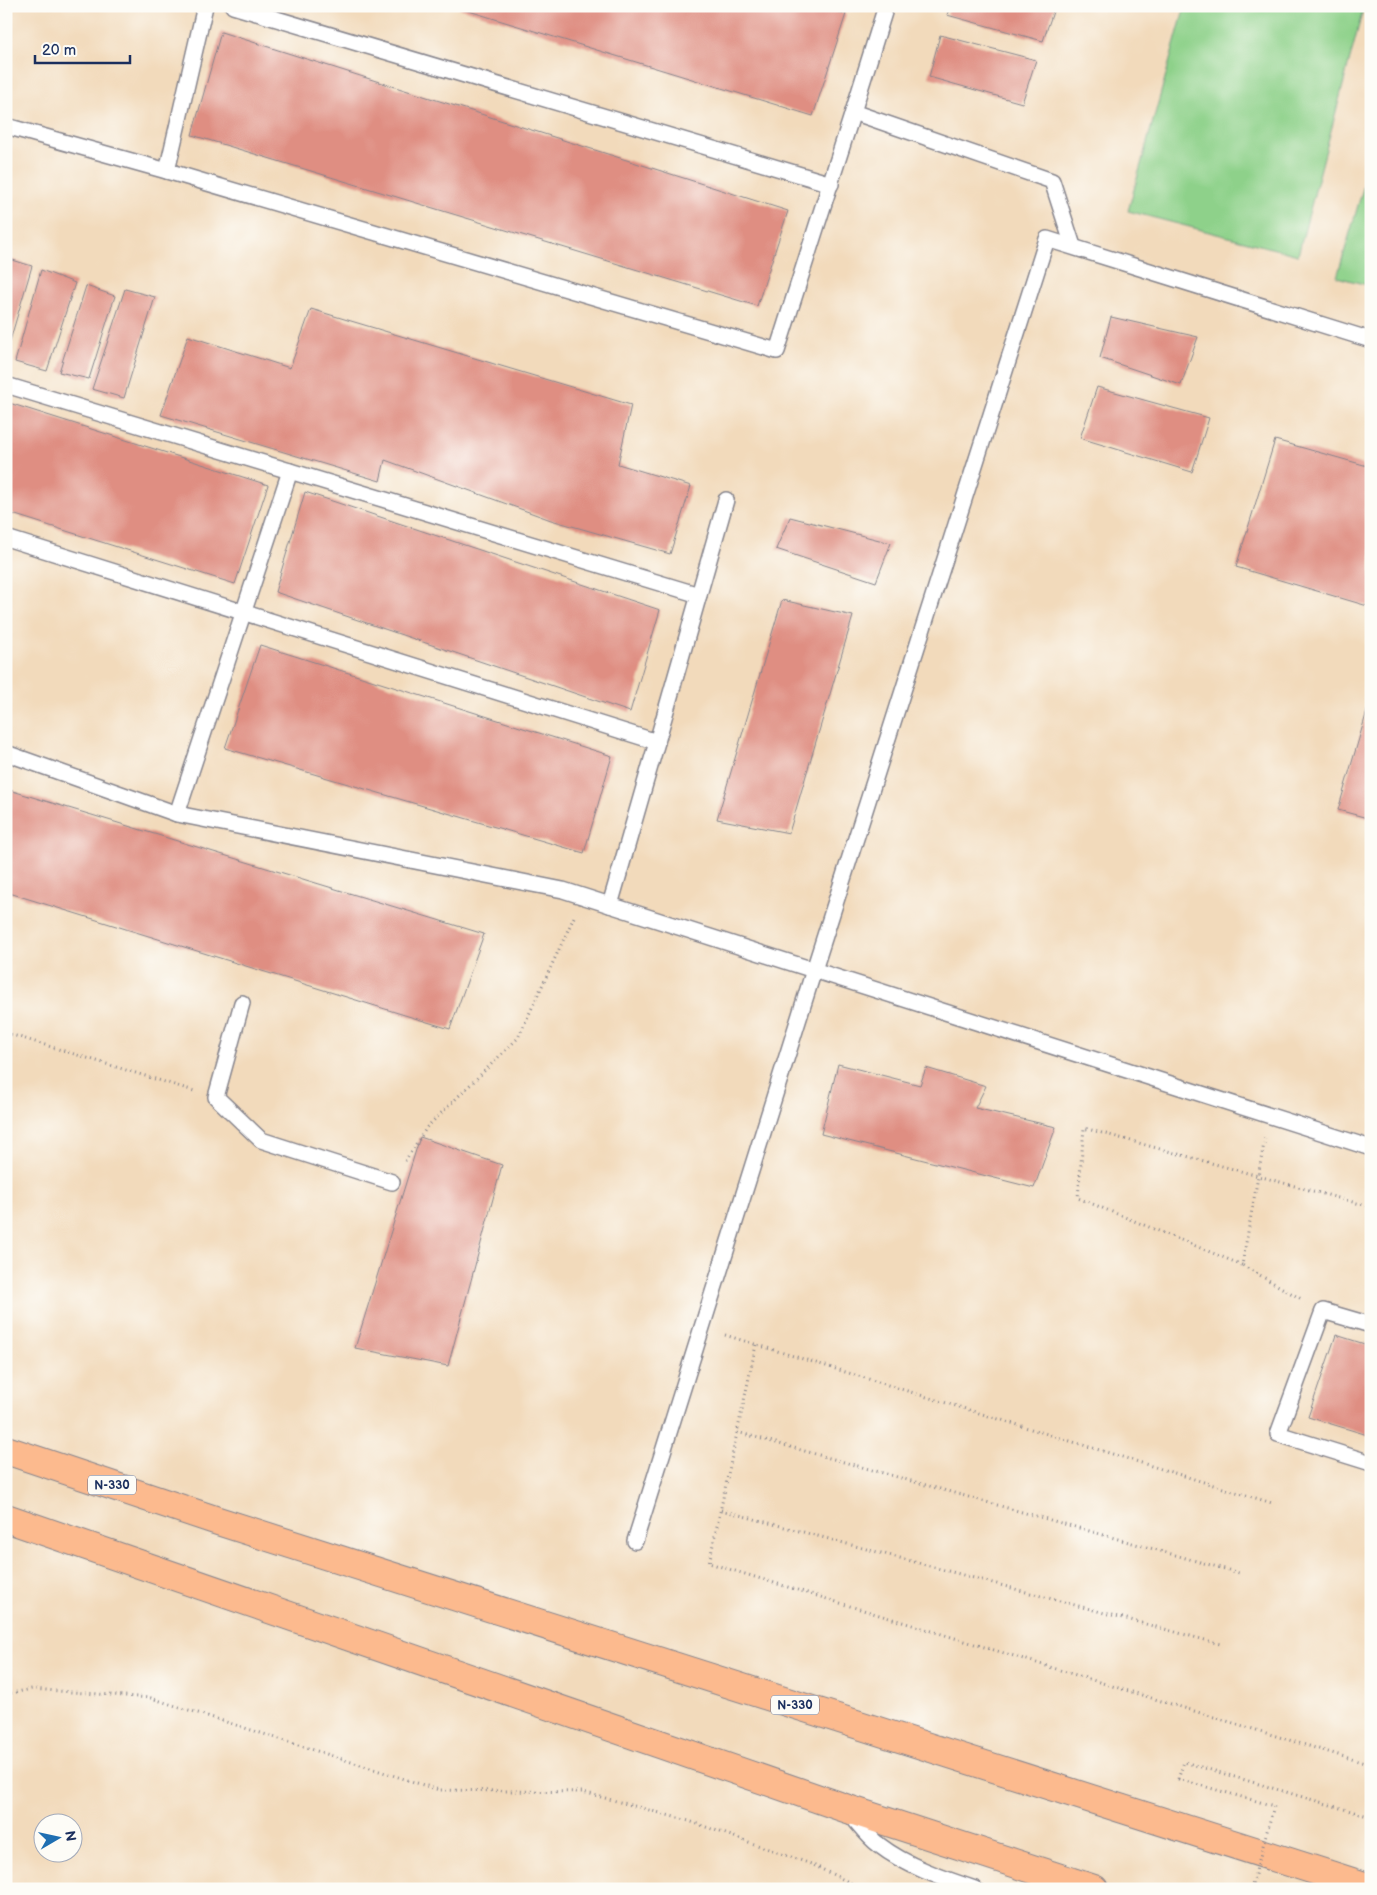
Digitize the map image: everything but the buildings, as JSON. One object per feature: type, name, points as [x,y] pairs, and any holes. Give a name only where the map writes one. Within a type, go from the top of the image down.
[{"type":"highway","name":"N-330","points":[[6,1450],[218,1521],[1371,1888]]},
{"type":"highway","points":[[6,1518],[845,1808],[1094,1889]]},
{"type":"lane","points":[[167,171],[205,6]]},
{"type":"lane","points":[[233,6],[831,184]]},
{"type":"lane","points":[[6,126],[167,171],[777,351],[886,6]]},
{"type":"lane","points":[[853,112],[1052,180],[1073,246]]},
{"type":"lane","points":[[635,1541],[1047,238],[1371,340]]},
{"type":"lane","points":[[6,385],[698,595]]},
{"type":"lane","points":[[177,814],[290,471]]},
{"type":"lane","points":[[610,905],[726,500]]},
{"type":"lane","points":[[6,538],[657,742]]},
{"type":"lane","points":[[6,753],[177,814],[564,890],[1371,1148]]},
{"type":"lane","points":[[242,1002],[216,1097],[261,1140],[392,1182]]},
{"type":"lane","points":[[1371,1325],[1323,1311],[1278,1434],[1371,1463]]},
{"type":"lane","points":[[845,1808],[868,1835],[893,1854],[938,1876],[975,1889]]},
{"type":"path","points":[[392,1182],[427,1127],[518,1038],[583,896]]},
{"type":"path","points":[[6,1033],[216,1097]]},
{"type":"path","points":[[1242,1265],[1270,1116]]},
{"type":"path","points":[[1323,1311],[1242,1265],[1078,1198],[1084,1128],[1371,1207]]},
{"type":"path","points":[[702,1328],[1272,1503]]},
{"type":"path","points":[[756,1345],[709,1563],[1371,1765]]},
{"type":"path","points":[[737,1432],[1239,1573]]},
{"type":"path","points":[[721,1510],[1220,1644]]},
{"type":"path","points":[[6,1694],[32,1689],[151,1698],[440,1790],[583,1792],[690,1821],[811,1864],[864,1889]]},
{"type":"path","points":[[1251,1889],[1274,1806],[1178,1779],[1184,1762],[1371,1817]]},
{"type":"green space","points":[[1185,6],[1364,6],[1298,255],[1128,211]]},
{"type":"green space","points":[[1366,178],[1371,180],[1371,286],[1337,277]]}]
